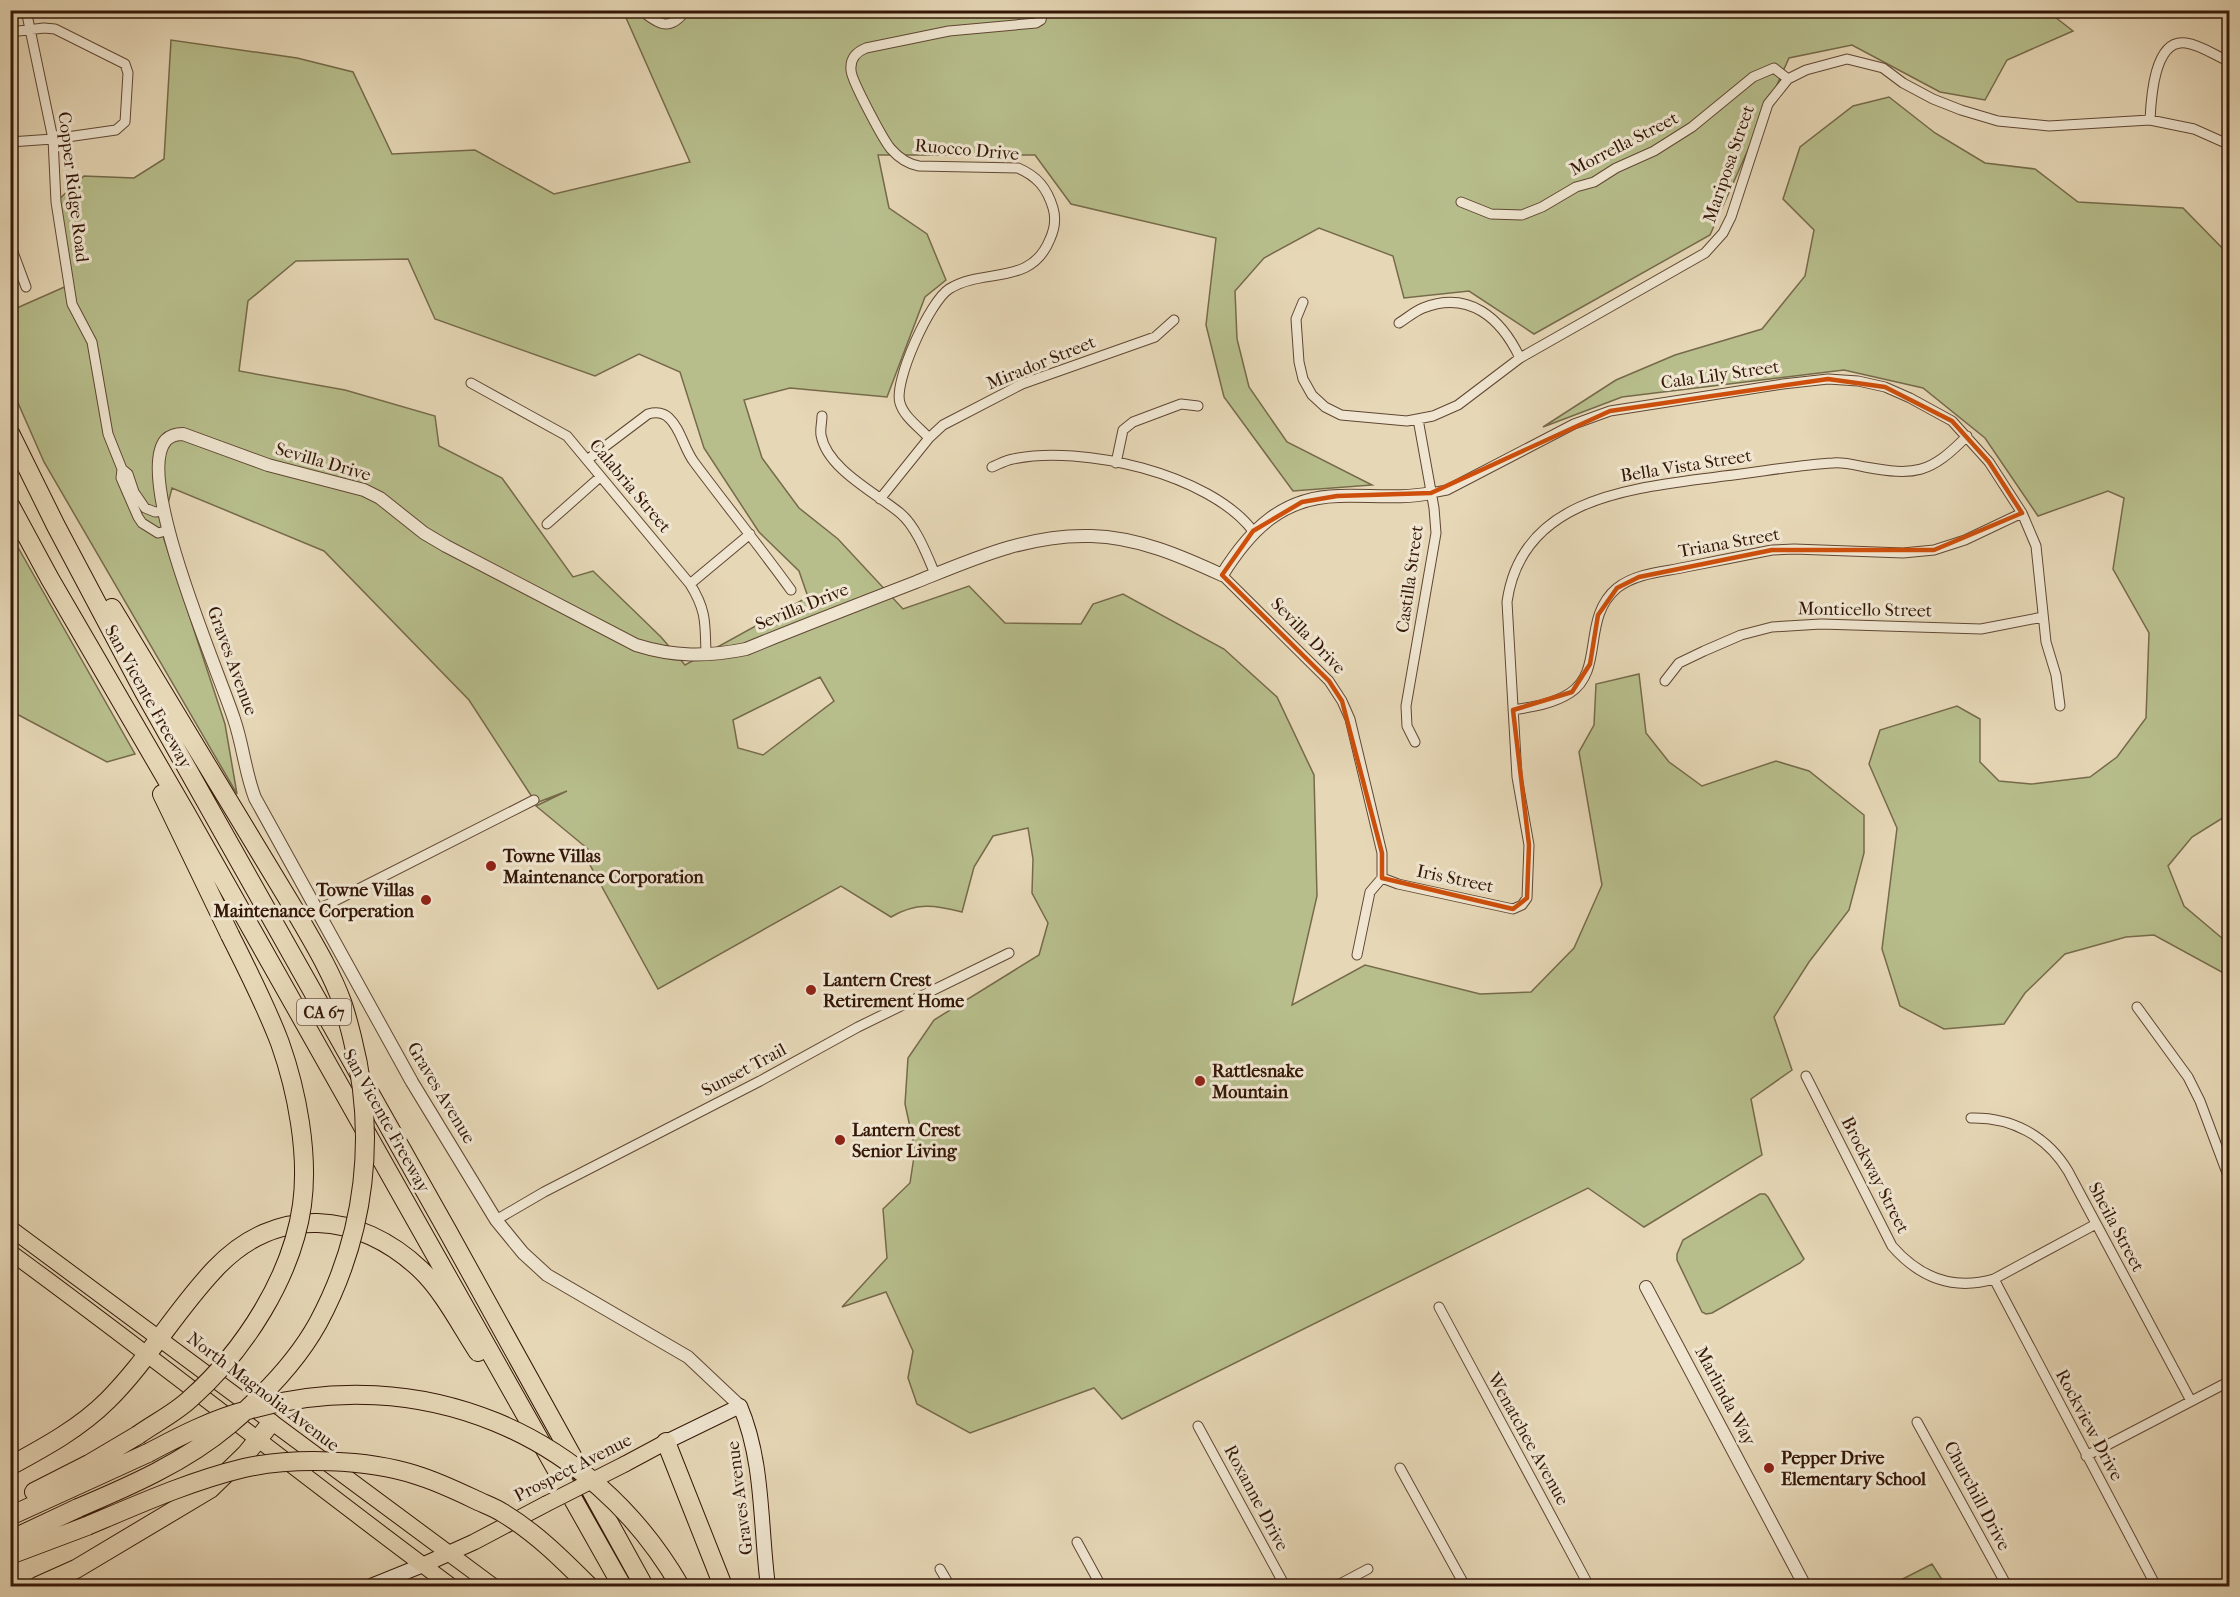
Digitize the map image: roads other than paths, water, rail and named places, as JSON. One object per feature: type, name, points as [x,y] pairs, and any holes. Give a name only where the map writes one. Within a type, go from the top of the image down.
[{"type":"highway","points":[[10,1540],[163,1468],[229,1425],[268,1388],[298,1352],[317,1324],[345,1259],[361,1194],[366,1148],[361,1071],[342,1002],[322,959],[14,442]]},
{"type":"highway","name":"San Vicente Freeway","points":[[14,442],[144,692],[447,1230],[644,1587]]},
{"type":"highway","name":"San Vicente Freeway","points":[[10,505],[622,1587]]},
{"type":"highway","points":[[10,1504],[89,1464],[138,1435],[188,1401],[215,1375],[257,1321],[279,1281],[302,1206],[304,1157],[299,1121],[280,1044],[257,989],[154,777],[143,738]]},
{"type":"highway","points":[[10,1466],[54,1442],[108,1400],[147,1356],[215,1269],[255,1238],[292,1224],[342,1225],[368,1233],[400,1251],[430,1280],[585,1520]]},
{"type":"highway","points":[[10,1516],[220,1419],[250,1409],[302,1399],[354,1395],[399,1396],[437,1403],[490,1418],[530,1437],[574,1464],[632,1519],[680,1587]]},
{"type":"highway","points":[[39,1587],[76,1569],[210,1489],[246,1454],[271,1423]]},
{"type":"highway","points":[[666,1442],[723,1587]]},
{"type":"highway","points":[[10,1556],[205,1478],[247,1468],[285,1463],[358,1465],[414,1474],[447,1486],[502,1512],[542,1540],[589,1587]]},
{"type":"main road","name":"North Magnolia Avenue","points":[[10,1228],[493,1587]]},
{"type":"main road","points":[[10,1252],[90,1310],[451,1587]]},
{"type":"main road","name":"Prospect Avenue","points":[[371,1587],[451,1554],[740,1406]]},
{"type":"main road","name":"Graves Avenue","points":[[740,1406],[749,1426],[755,1455],[768,1587]]},
{"type":"main road","name":"Prospect Avenue","points":[[395,1587],[423,1565]]},
{"type":"street","name":"Copper Ridge Road","points":[[26,10],[32,30],[53,140],[56,202],[72,304],[92,342],[108,434],[122,469],[121,478],[128,495],[142,523],[158,533],[170,530]]},
{"type":"street","points":[[641,10],[657,22],[665,24],[678,20],[686,10]]},
{"type":"street","name":"Ruocco Drive","points":[[929,438],[903,410],[898,390],[901,377],[927,316],[949,289],[976,280],[1006,275],[1038,259],[1048,245],[1054,230],[1055,214],[1049,196],[1041,183],[1030,173],[1018,168],[919,166],[900,158],[889,147],[852,78],[850,68],[853,58],[859,51],[866,48],[948,31],[1036,23],[1041,20],[1043,10]]},
{"type":"street","points":[[10,32],[55,29],[125,64],[128,73],[125,122],[116,130],[53,140],[10,142]]},
{"type":"street","points":[[2150,120],[2154,76],[2163,58],[2175,44],[2192,44],[2229,62]]},
{"type":"street","name":"Mariposa Street","points":[[1303,302],[1296,319],[1299,362],[1303,379],[1318,401],[1333,411],[1350,417],[1407,421],[1433,416],[1458,405],[1520,358],[1712,248],[1731,217],[1768,104],[1788,79],[1806,70],[1847,59],[1883,68],[1903,83],[1933,99],[1998,121],[2049,126],[2150,120],[2194,129],[2229,145]]},
{"type":"street","name":"Morrella Street","points":[[1461,202],[1491,214],[1522,215],[1654,151],[1692,127],[1753,77],[1774,68],[1788,79]]},
{"type":"street","points":[[10,244],[26,287]]},
{"type":"street","points":[[1399,323],[1422,308],[1442,303],[1465,304],[1481,310],[1499,324],[1520,358]]},
{"type":"street","name":"Mirador Street","points":[[880,499],[943,424],[1022,384],[1155,337],[1174,320]]},
{"type":"street","name":"Cala Lily Street","points":[[1222,575],[1252,531],[1280,511],[1313,499],[1336,496],[1431,494],[1447,489],[1574,424],[1610,411],[1806,382],[1843,379],[1885,387],[1952,421],[1989,462],[2022,513],[2037,546],[2046,642],[2056,675],[2060,705]]},
{"type":"street","name":"Calabria Street","points":[[471,383],[567,436],[690,584],[704,611],[706,655]]},
{"type":"street","points":[[1116,463],[1123,430],[1133,422],[1182,404],[1198,406]]},
{"type":"street","points":[[586,460],[648,414],[656,412],[664,414],[671,420],[692,459],[791,590]]},
{"type":"street","points":[[822,416],[821,434],[834,460],[901,514],[912,529],[935,574]]},
{"type":"street","name":"Castilla Street","points":[[1415,742],[1407,726],[1406,706],[1436,533],[1418,419]]},
{"type":"street","name":"Sevilla Drive","points":[[170,530],[160,486],[159,465],[166,439],[183,434],[268,465],[364,490],[380,498],[424,533],[446,546],[636,645],[669,654],[706,655],[746,649],[935,574],[1012,546],[1046,538],[1092,536],[1132,542],[1178,554],[1222,575],[1329,681],[1342,701],[1350,719],[1382,853],[1382,878]]},
{"type":"street","name":"Bella Vista Street","points":[[1522,905],[1527,898],[1529,845],[1517,777],[1507,602],[1511,581],[1520,560],[1547,526],[1564,514],[1621,491],[1836,462],[1901,472],[1919,470],[1943,459],[1966,436]]},
{"type":"street","points":[[992,467],[1012,459],[1048,456],[1082,457],[1150,469],[1201,489],[1244,520],[1252,531]]},
{"type":"street","name":"Copper Ridge Road","points":[[122,469],[128,474],[134,492],[145,508],[155,512],[165,511]]},
{"type":"street","points":[[547,524],[600,477]]},
{"type":"street","name":"Triana Street","points":[[1513,710],[1553,701],[1572,692],[1584,677],[1590,664],[1595,624],[1601,608],[1617,588],[1639,576],[1772,550],[1903,553],[1934,550],[1965,540],[2022,513]]},
{"type":"street","name":"Graves Avenue","points":[[170,530],[190,598],[235,720],[243,762],[255,798],[412,1082],[496,1220],[523,1253],[547,1275],[688,1358],[740,1406]]},
{"type":"street","points":[[690,584],[750,534]]},
{"type":"street","name":"Monticello Street","points":[[1665,681],[1679,663],[1728,639],[1772,627],[1821,624],[1981,629],[2043,616]]},
{"type":"street","points":[[317,910],[534,800]]},
{"type":"street","points":[[1356,955],[1370,892],[1382,878]]},
{"type":"street","name":"Iris Street","points":[[1382,878],[1398,884],[1513,909],[1522,905]]},
{"type":"street","name":"Sunset Trail","points":[[496,1220],[544,1192],[760,1081],[858,1027],[1009,953]]},
{"type":"street","points":[[2137,1007],[2188,1077],[2203,1109],[2229,1181]]},
{"type":"street","name":"Brockway Street","points":[[1806,1076],[1892,1246],[1925,1273],[1944,1280],[1976,1284],[1994,1279],[2096,1224]]},
{"type":"street","name":"Sheila Street","points":[[1971,1118],[1989,1119],[2015,1125],[2044,1141],[2064,1165],[2191,1401]]},
{"type":"street","name":"Rockview Drive","points":[[1994,1279],[2156,1587]]},
{"type":"street","name":"Marlinda Way","points":[[1646,1287],[1805,1587]]},
{"type":"street","name":"Wenatchee Avenue","points":[[1439,1307],[1589,1587]]},
{"type":"street","points":[[2086,1456],[2229,1381]]},
{"type":"street","name":"Churchill Drive","points":[[1917,1422],[2007,1587]]},
{"type":"street","name":"Roxanne Drive","points":[[1198,1426],[1285,1587]]},
{"type":"street","points":[[1400,1467],[1465,1587]]},
{"type":"street","points":[[1077,1542],[1101,1587]]},
{"type":"street","points":[[940,1569],[950,1587]]},
{"type":"street","points":[[1336,1587],[1368,1569]]},
{"type":"place","name":"Towne Villas Maintenance Corporation","points":[[491,866]]},
{"type":"place","name":"Towne Villas Maintenance Corperation","points":[[426,900]]},
{"type":"place","name":"Lantern Crest Retirement Home","points":[[811,990]]},
{"type":"place","name":"Rattlesnake Mountain","points":[[1200,1081]]},
{"type":"place","name":"Lantern Crest Senior Living","points":[[840,1140]]},
{"type":"place","name":"Pepper Drive Elementary School","points":[[1769,1468]]}]
